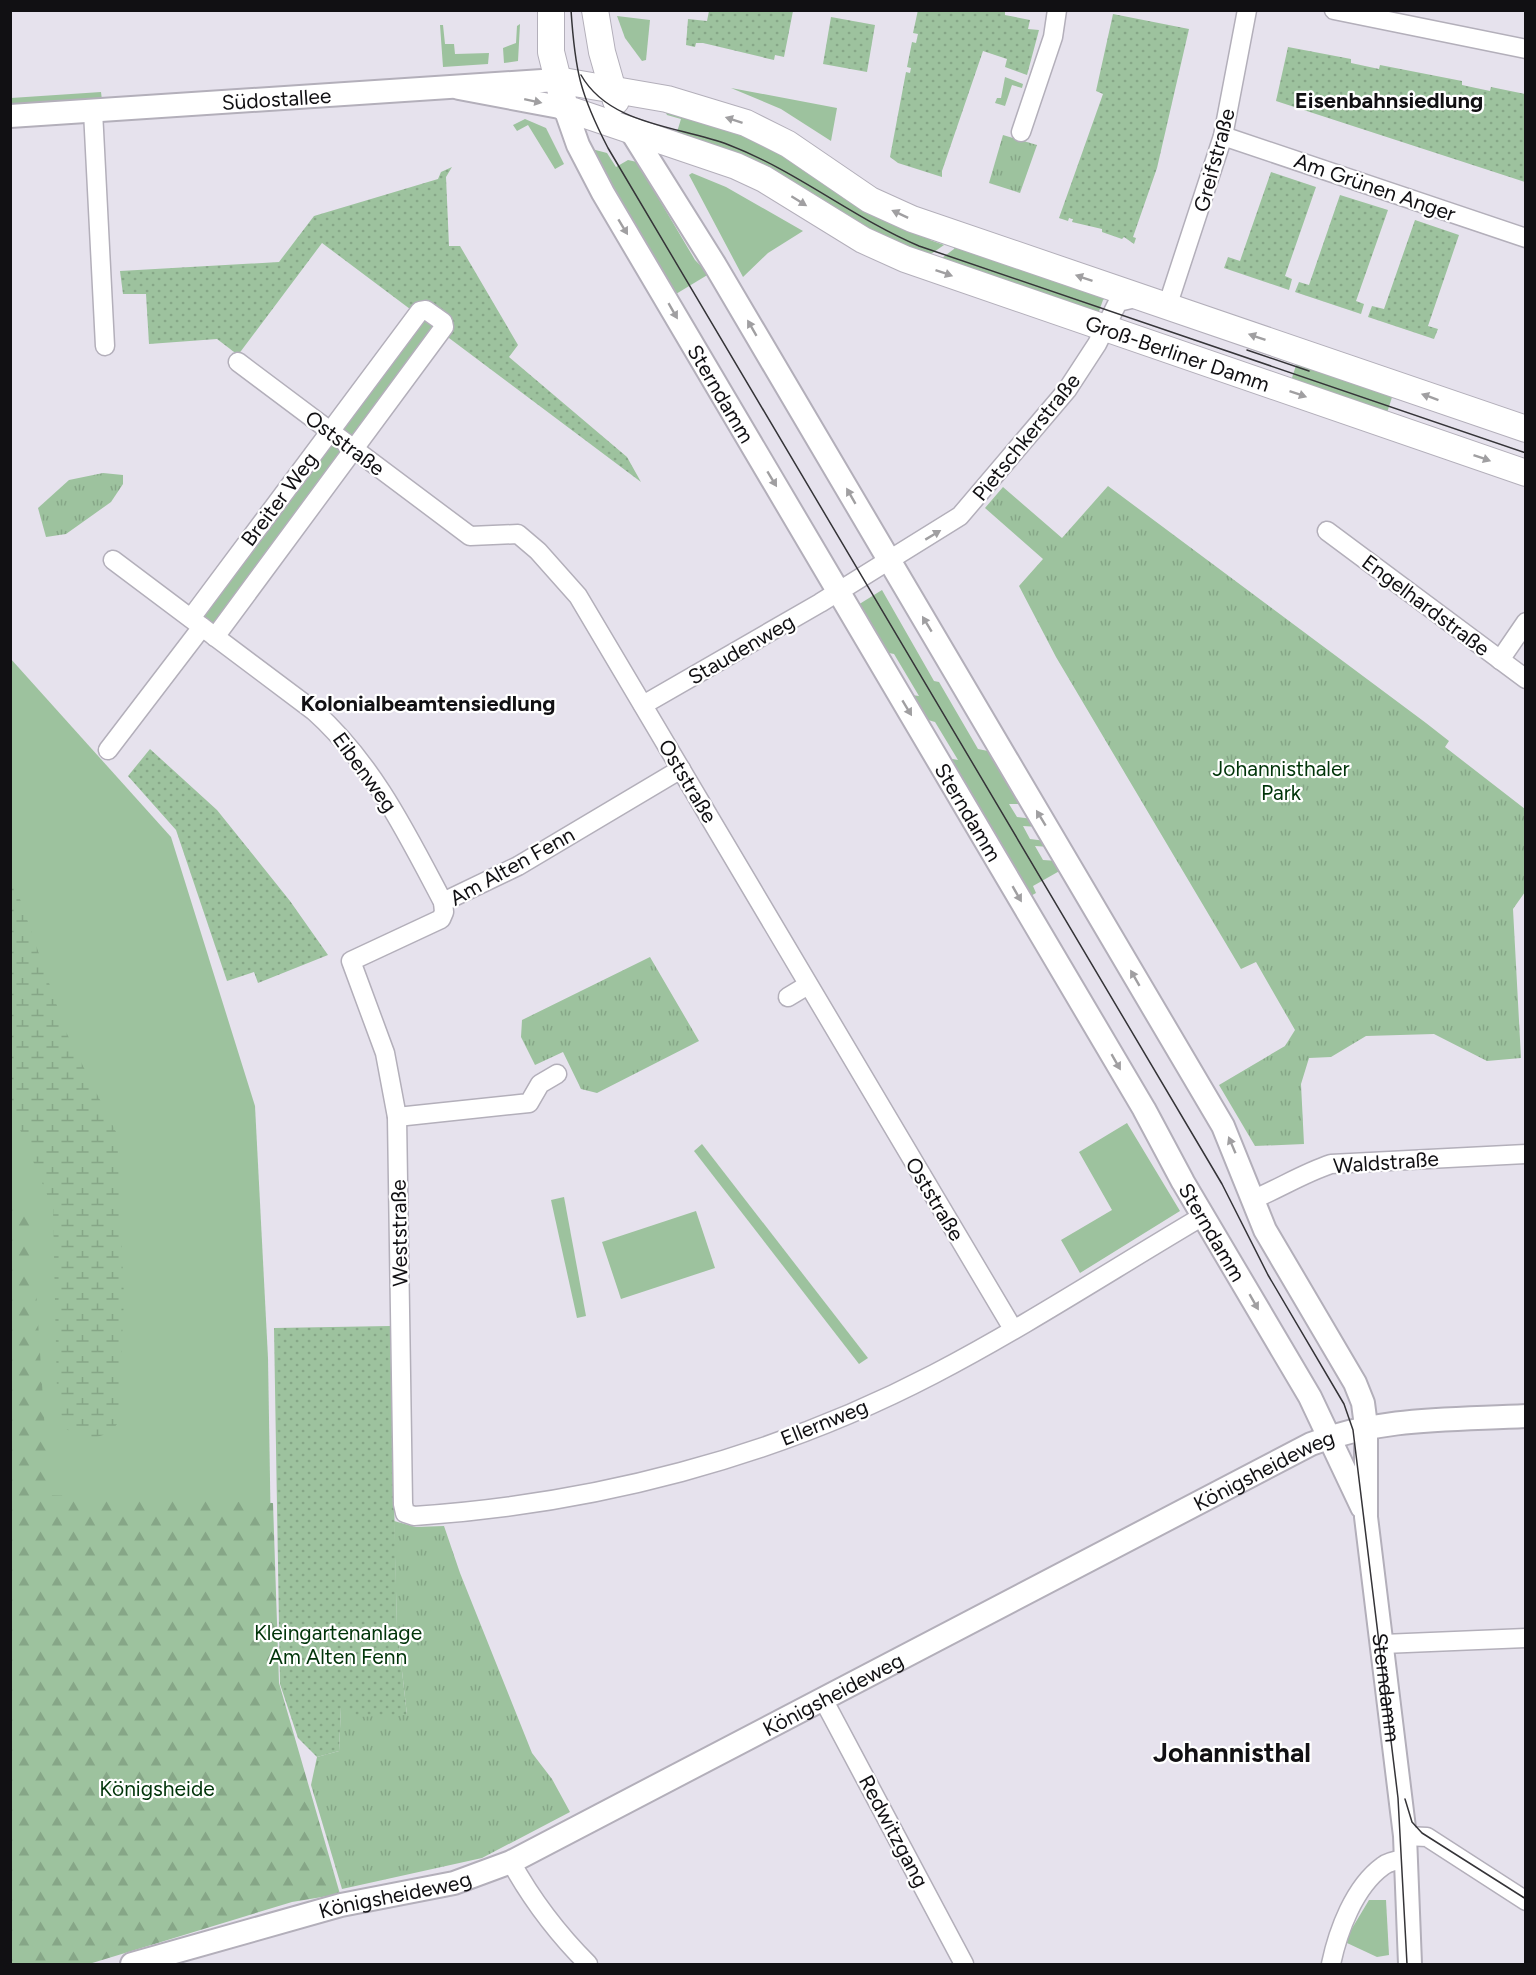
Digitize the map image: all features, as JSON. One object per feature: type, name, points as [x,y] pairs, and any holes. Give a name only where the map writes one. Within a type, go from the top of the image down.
[{"type":"main road","name":"Sterndamm","points":[[551,10],[551,52],[565,108]]},
{"type":"main road","name":"Sterndamm","points":[[595,10],[602,52],[613,88],[632,130]]},
{"type":"main road","points":[[558,80],[613,88]]},
{"type":"main road","name":"Groß-Berliner Damm","points":[[613,88],[678,101],[746,123],[788,144],[870,200],[912,219],[1526,429]]},
{"type":"main road","points":[[565,108],[632,130]]},
{"type":"main road","name":"Groß-Berliner Damm","points":[[632,130],[716,158],[764,179],[834,223],[904,259],[1526,473]]},
{"type":"street","points":[[1021,132],[1053,37],[1057,10]]},
{"type":"street","name":"Greifstraße","points":[[1167,307],[1223,136],[1247,10]]},
{"type":"street","points":[[1334,10],[1526,48]]},
{"type":"street","name":"Südostallee","points":[[10,116],[558,80]]},
{"type":"street","name":"Südostallee","points":[[459,88],[565,108]]},
{"type":"street","name":"Sterndamm","points":[[565,108],[578,145],[603,193],[1148,1117],[1203,1216],[1310,1397],[1366,1517]]},
{"type":"street","points":[[93,111],[105,346]]},
{"type":"street","name":"Sterndamm","points":[[632,130],[715,265],[1223,1126],[1265,1230],[1355,1383],[1363,1403],[1366,1426],[1366,1517],[1383,1644],[1405,1847],[1410,1965]]},
{"type":"street","name":"Am Grünen Anger","points":[[1223,136],[1526,238]]},
{"type":"street","name":"Pietschkerstraße","points":[[839,592],[949,525],[966,509],[1067,390],[1093,351],[1118,302],[1140,297]]},
{"type":"street","name":"Breiter Weg","points":[[108,750],[202,627],[354,450],[444,327],[443,322],[426,310],[420,311],[330,432],[202,627]]},
{"type":"street","name":"Oststraße","points":[[238,362],[471,536],[518,534],[538,551],[578,596],[1013,1329]]},
{"type":"street","name":"Engelhardstraße","points":[[1327,531],[1526,679]]},
{"type":"street","name":"Eibenweg","points":[[113,560],[314,711],[345,741],[392,806],[443,902]]},
{"type":"street","name":"Staudenweg","points":[[643,705],[839,592]]},
{"type":"street","points":[[1500,660],[1526,622]]},
{"type":"street","name":"Am Alten Fenn","points":[[351,961],[441,918],[444,912],[443,902],[518,866],[681,769]]},
{"type":"street","name":"Weststraße","points":[[351,961],[385,1053],[398,1117],[405,1513]]},
{"type":"street","points":[[788,997],[808,985]]},
{"type":"street","points":[[398,1117],[530,1103],[540,1084],[557,1074]]},
{"type":"street","name":"Waldstraße","points":[[1254,1199],[1284,1186],[1305,1173],[1331,1164],[1526,1154]]},
{"type":"street","name":"Ellernweg","points":[[405,1513],[414,1516],[494,1510],[576,1498],[725,1460],[812,1429],[933,1374],[1203,1216]]},
{"type":"street","name":"Königsheideweg","points":[[132,1965],[341,1905],[454,1883],[511,1862],[1300,1448],[1366,1426],[1395,1422],[1526,1416]]},
{"type":"street","points":[[1383,1644],[1526,1638]]},
{"type":"street","name":"Redwitzgang","points":[[824,1699],[964,1965]]},
{"type":"street","points":[[1331,1965],[1337,1938],[1361,1889],[1405,1847],[1427,1838],[1526,1901]]},
{"type":"street","points":[[511,1862],[524,1886],[556,1929],[588,1965]]},
{"type":"green space","points":[[918,10],[1005,11],[1005,15],[1030,20],[1028,29],[1039,30],[1027,75],[1005,67],[1007,59],[983,51],[942,171],[942,177],[898,163],[890,157],[906,72],[910,73],[911,68],[907,67],[912,42],[916,43],[918,34],[913,33]]},
{"type":"green space","points":[[709,11],[793,11],[784,57],[775,55],[774,60],[703,43],[696,43],[695,47],[686,45],[688,19],[707,21]]},
{"type":"green space","points":[[1113,14],[1189,29],[1157,168],[1133,237],[1136,238],[1134,244],[1124,237],[1122,239],[1102,232],[1102,229],[1072,222],[1073,219],[1069,218],[1068,221],[1059,218],[1103,94],[1096,91]]},
{"type":"green space","points":[[617,16],[650,20],[646,60],[642,61],[625,38]]},
{"type":"green space","points":[[831,17],[875,25],[867,72],[823,64]]},
{"type":"green space","points":[[520,24],[518,61],[504,63],[503,48],[516,43],[517,26]]},
{"type":"green space","points":[[440,25],[443,25],[445,44],[454,44],[455,54],[489,53],[488,64],[443,67]]},
{"type":"green space","points":[[1288,47],[1351,59],[1351,63],[1379,69],[1380,65],[1462,81],[1462,85],[1490,91],[1491,87],[1525,94],[1525,182],[1276,101]]},
{"type":"green space","points":[[1005,77],[1023,84],[1022,88],[1012,85],[1005,106],[995,103],[997,98],[1001,98]]},
{"type":"green space","points":[[731,88],[837,108],[831,141],[781,109]]},
{"type":"green space","points":[[101,92],[102,100],[11,105],[11,98]]},
{"type":"green space","points":[[664,109],[758,140],[931,237],[930,240],[944,245],[931,254],[928,261],[677,139],[674,131],[677,132],[681,119],[667,115]]},
{"type":"green space","points":[[525,119],[546,128],[564,164],[555,169],[528,125],[517,131],[513,125]]},
{"type":"green space","points":[[1003,135],[1037,145],[1020,193],[989,183]]},
{"type":"green space","points":[[584,147],[607,153],[616,167],[628,160],[637,162],[695,260],[709,274],[671,297]]},
{"type":"green space","points":[[452,167],[446,177],[449,246],[460,246],[518,345],[509,357],[627,457],[641,482],[445,335],[449,328],[414,312],[322,243],[238,355],[217,339],[149,344],[146,294],[123,294],[120,271],[279,262],[314,216],[438,179],[441,172]]},
{"type":"green space","points":[[1271,172],[1316,187],[1285,276],[1292,279],[1289,290],[1224,268],[1228,257],[1240,261]]},
{"type":"green space","points":[[692,173],[726,187],[803,231],[768,253],[743,277],[689,175]]},
{"type":"green space","points":[[1340,195],[1388,210],[1356,301],[1364,304],[1361,314],[1295,292],[1299,282],[1309,285]]},
{"type":"green space","points":[[1415,220],[1459,235],[1428,326],[1438,329],[1434,339],[1368,317],[1372,306],[1384,309]]},
{"type":"green space","points":[[956,242],[1109,295],[1103,300],[1097,317],[952,268],[954,262],[942,258],[954,249]]},
{"type":"green space","points":[[423,318],[435,327],[353,438],[343,431],[341,423]]},
{"type":"green space","points":[[1298,359],[1394,391],[1386,416],[1290,384]]},
{"type":"green space","points":[[329,441],[343,450],[215,625],[204,619],[201,611]]},
{"type":"green space","points":[[103,473],[123,475],[123,484],[111,502],[66,534],[46,537],[38,508],[69,480]]},
{"type":"green space","name":"Johannisthaler Park","points":[[1108,486],[1426,723],[1449,741],[1445,747],[1525,809],[1525,892],[1513,909],[1521,1058],[1487,1061],[1434,1034],[1366,1036],[1331,1057],[1309,1058],[1301,1084],[1304,1144],[1255,1146],[1219,1085],[1285,1046],[1295,1030],[1256,962],[1241,969],[1056,657],[1019,586],[1043,559],[985,508],[1003,487],[1062,538]]},
{"type":"green space","points":[[882,590],[934,681],[939,682],[978,749],[993,752],[1024,804],[1009,804],[1017,817],[1033,819],[1038,827],[1023,826],[1030,839],[1046,841],[1050,847],[1035,846],[1043,860],[1058,861],[1063,869],[1033,886],[1036,893],[1025,899],[942,757],[958,760],[935,722],[918,717],[904,694],[919,696],[894,654],[879,651],[853,608]]},
{"type":"green space","points":[[10,658],[171,837],[255,1106],[268,1358],[271,1540],[11,1522]]},
{"type":"green space","points":[[150,749],[217,810],[290,901],[328,955],[258,983],[254,972],[227,981],[176,830],[128,776]]},
{"type":"green space","points":[[11,873],[66,1032],[117,1134],[124,1298],[118,1423],[109,1433],[88,1440],[64,1428],[57,1392],[53,1209],[11,1108]]},
{"type":"green space","points":[[650,957],[699,1041],[597,1093],[581,1089],[563,1052],[535,1065],[521,1037],[522,1020]]},
{"type":"green space","points":[[1127,1123],[1180,1211],[1080,1273],[1061,1240],[1112,1210],[1079,1152]]},
{"type":"green space","points":[[702,1144],[868,1358],[859,1364],[694,1151]]},
{"type":"green space","name":"Königsheide","points":[[10,1187],[32,1226],[49,1495],[273,1503],[279,1683],[340,1894],[292,1902],[89,1964],[11,1964]]},
{"type":"green space","points":[[564,1197],[586,1316],[577,1318],[551,1200]]},
{"type":"green space","points":[[696,1211],[715,1268],[621,1299],[602,1242]]},
{"type":"green space","name":"Kleingartenanlage Am Alten Fenn","points":[[390,1326],[397,1627],[407,1715],[356,1717],[341,1707],[339,1751],[317,1757],[298,1738],[280,1684],[274,1328]]},
{"type":"green space","points":[[394,1521],[416,1527],[444,1526],[460,1573],[532,1753],[552,1779],[570,1812],[482,1858],[342,1889],[311,1785],[317,1757],[339,1751],[341,1706],[407,1715],[397,1627]]},
{"type":"green space","points":[[1369,1900],[1386,1900],[1389,1955],[1377,1957],[1347,1943],[1348,1935]]},
{"type":"tram line","points":[[571,10],[577,66],[585,97],[608,148],[1222,1184],[1268,1275],[1344,1404],[1353,1430],[1398,1798],[1407,1964]]},
{"type":"tram line","points":[[581,75],[594,92],[609,105],[628,115],[729,145],[754,156],[802,181],[871,222],[919,246],[1526,453]]},
{"type":"tram line","points":[[1247,350],[1309,371]]},
{"type":"tram line","points":[[1405,1799],[1412,1822],[1422,1833],[1526,1899]]},
{"type":"district","name":"Eisenbahnsiedlung","points":[[1389,100]]},
{"type":"district","name":"Kolonialbeamtensiedlung","points":[[428,703]]},
{"type":"district","name":"Johannisthal","points":[[1232,1752]]}]
